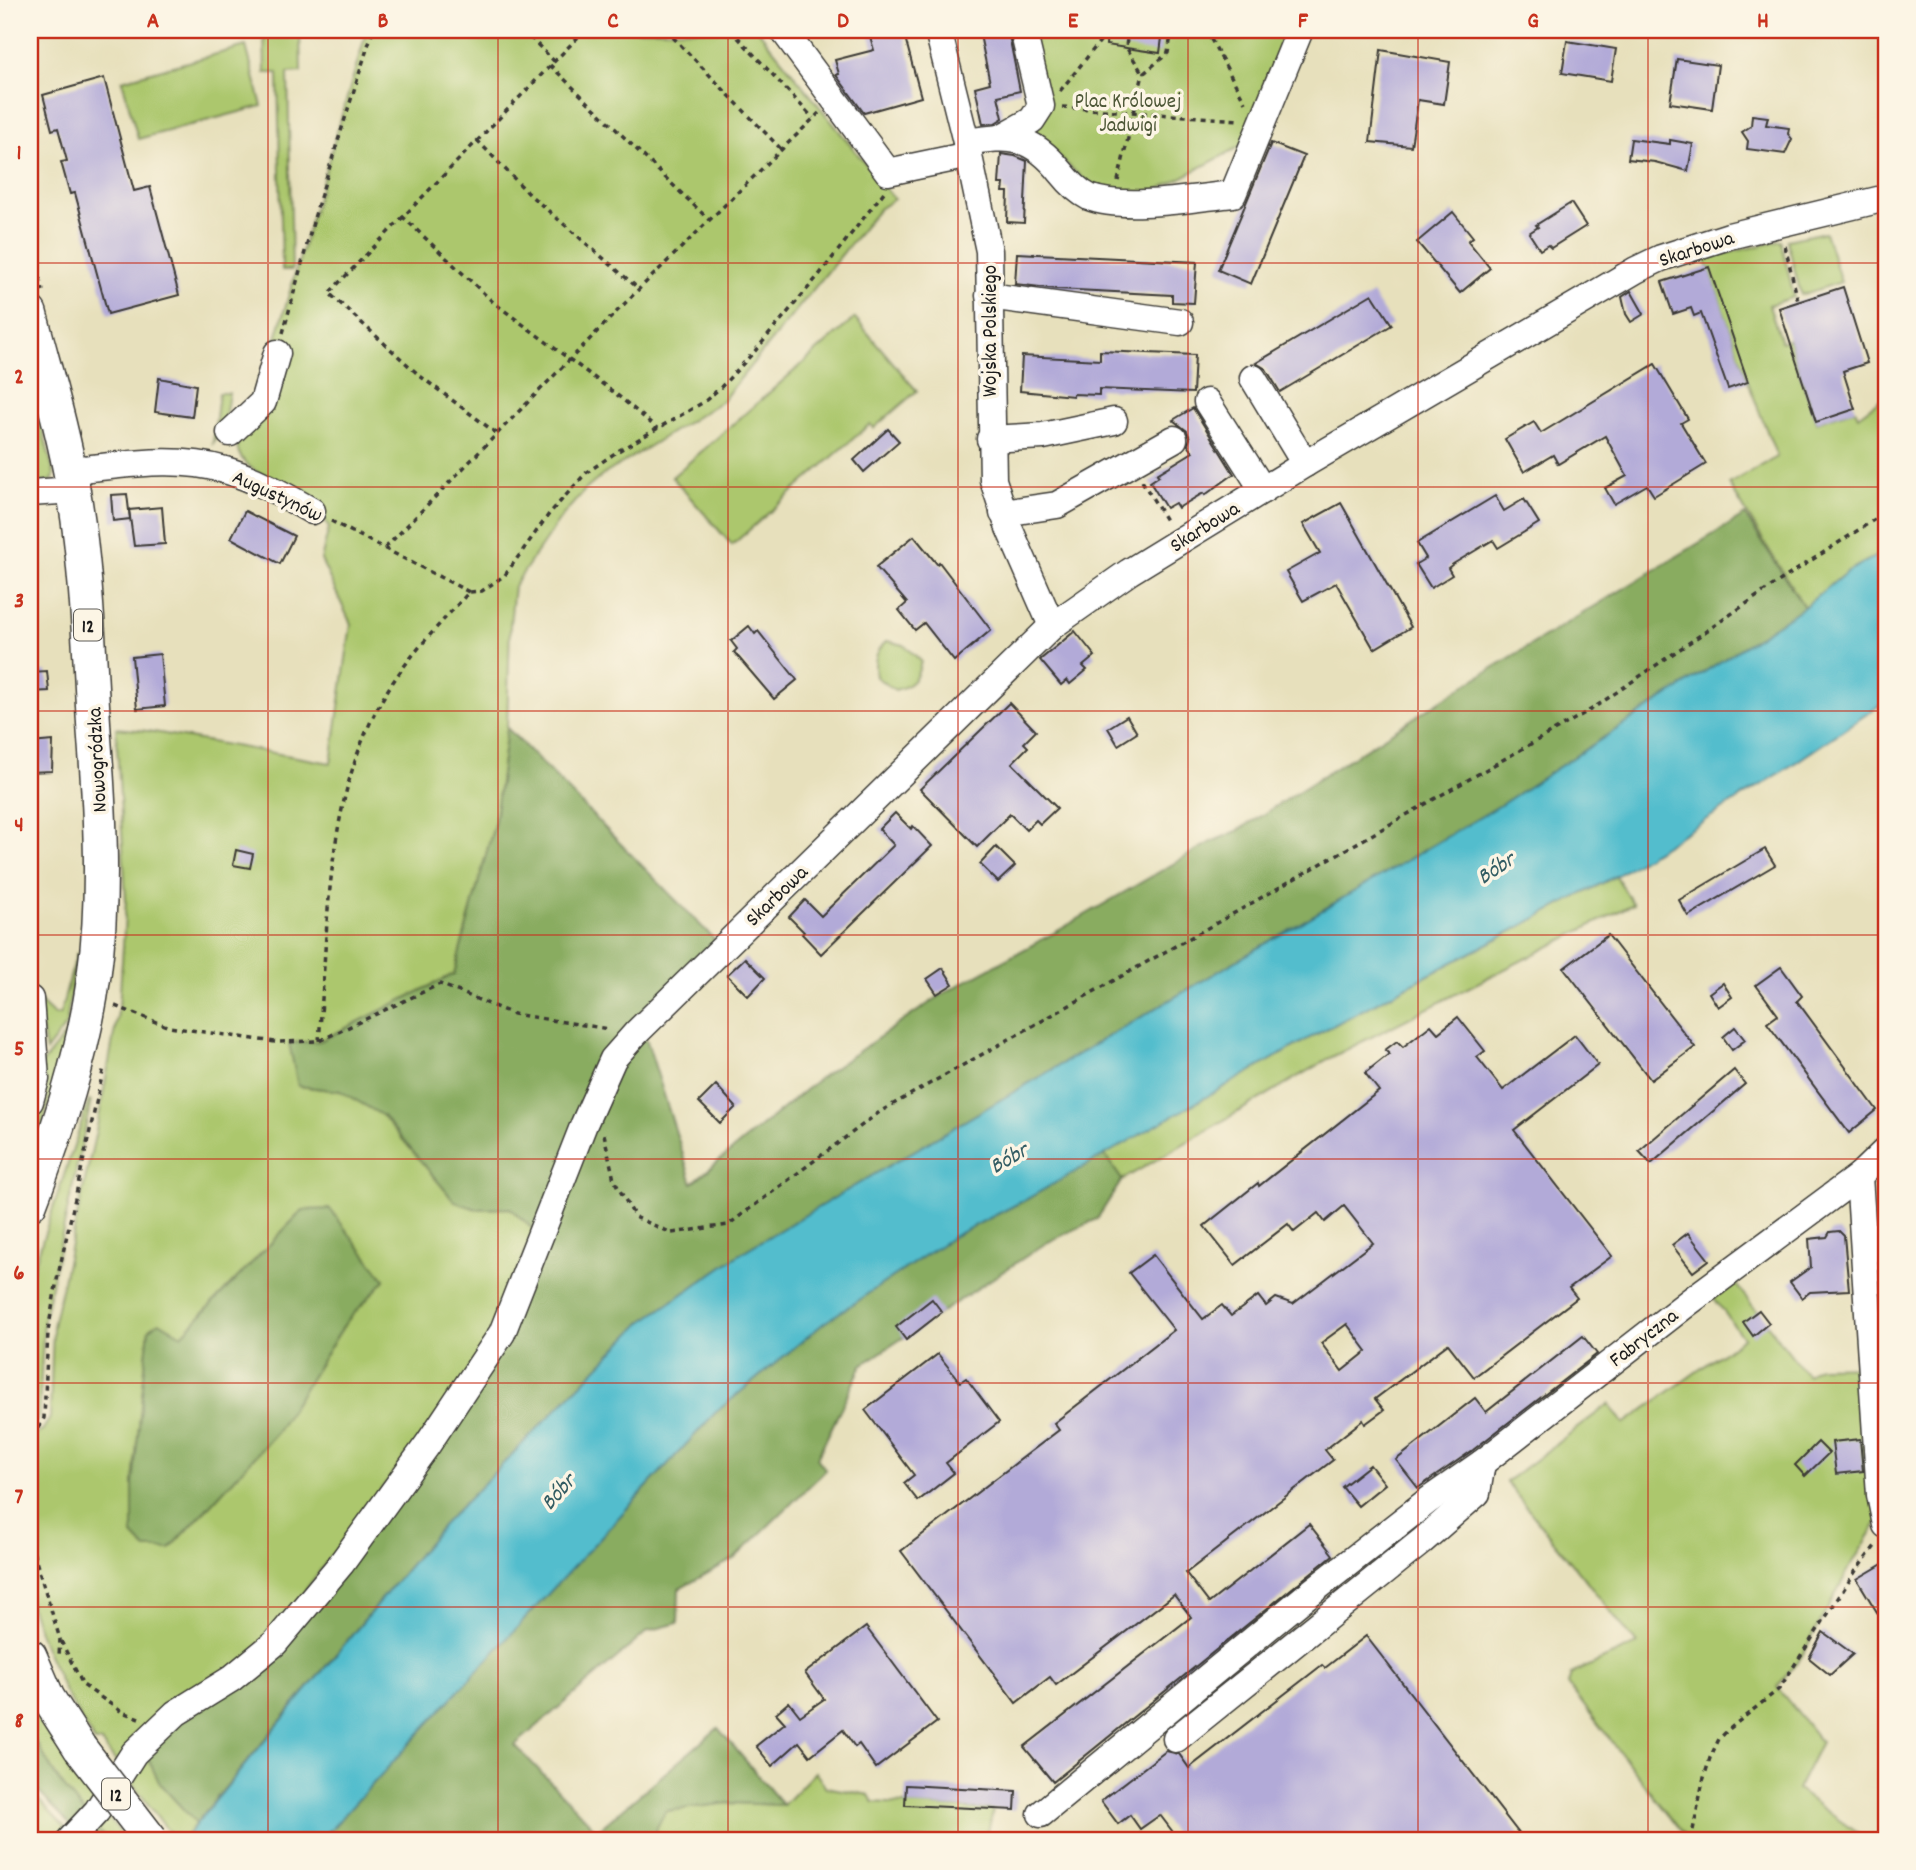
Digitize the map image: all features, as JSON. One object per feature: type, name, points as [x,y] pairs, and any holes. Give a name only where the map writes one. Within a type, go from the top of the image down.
[{"type":"main road","name":"Nowogródzka","points":[[30,313],[72,480],[81,544],[96,761],[99,849],[98,938],[94,976],[68,1093],[30,1204]]},
{"type":"main road","name":"12","points":[[44,1661],[48,1698],[80,1748],[151,1840]]},
{"type":"street","points":[[783,30],[888,172],[1002,137],[1032,120],[1044,106],[1023,30]]},
{"type":"street","name":"Wojska Polskiego","points":[[938,30],[968,149],[989,251],[990,439],[993,480],[1003,513],[1052,626]]},
{"type":"street","points":[[1002,137],[1037,147],[1079,191],[1098,200],[1168,201],[1233,194],[1260,122],[1300,30]]},
{"type":"street","name":"Skarbowa","points":[[70,1840],[97,1811],[134,1752],[176,1713],[231,1679],[275,1643],[341,1564],[428,1444],[502,1334],[613,1059],[636,1033],[1052,626],[1129,572],[1305,464],[1636,270],[1661,258],[1729,236],[1886,198]]},
{"type":"street","points":[[989,296],[1180,322]]},
{"type":"street","points":[[230,433],[263,402],[277,353]]},
{"type":"street","points":[[1253,378],[1305,464]]},
{"type":"street","points":[[1207,402],[1263,490]]},
{"type":"street","points":[[990,439],[1043,436],[1114,421]]},
{"type":"street","points":[[1003,513],[1057,505],[1174,439]]},
{"type":"street","name":"Augustynów","points":[[30,493],[72,480],[167,462],[222,469],[275,491],[312,511]]},
{"type":"street","points":[[30,999],[36,1079],[30,1101]]},
{"type":"street","name":"Fabryczna","points":[[1041,1814],[1305,1597],[1689,1301],[1858,1176],[1886,1150]]},
{"type":"street","points":[[1858,1176],[1883,1533]]},
{"type":"street","points":[[1176,1739],[1421,1542],[1477,1493],[1482,1463]]},
{"type":"path","points":[[277,353],[318,204],[373,30]]},
{"type":"path","points":[[523,30],[552,63],[709,220]]},
{"type":"path","points":[[497,433],[420,376],[328,293],[585,30]]},
{"type":"path","points":[[666,30],[781,149]]},
{"type":"path","points":[[731,30],[813,118]]},
{"type":"path","points":[[1044,106],[1109,30]]},
{"type":"path","points":[[1128,30],[1125,47],[1143,74]]},
{"type":"path","points":[[1114,202],[1143,74],[1168,52],[1172,30]]},
{"type":"path","points":[[1206,30],[1260,122]]},
{"type":"path","points":[[385,548],[639,289],[813,118],[836,102]]},
{"type":"path","points":[[1044,106],[1260,122]]},
{"type":"path","points":[[477,140],[530,195],[639,289]]},
{"type":"path","points":[[319,1041],[339,819],[349,776],[389,687],[423,642],[470,592],[482,591],[505,575],[549,514],[586,473],[618,451],[704,402],[755,351],[891,184],[888,172]]},
{"type":"path","points":[[402,216],[493,302],[616,394],[658,429]]},
{"type":"path","points":[[1784,241],[1798,301]]},
{"type":"path","points":[[1132,464],[1172,530]]},
{"type":"path","name":"Augustynów","points":[[312,511],[470,592]]},
{"type":"path","points":[[596,1096],[614,1180],[635,1217],[672,1233],[728,1225],[881,1111],[1592,709],[1886,512]]},
{"type":"path","points":[[115,1006],[169,1027],[275,1042],[319,1041],[440,984],[513,1014],[636,1033]]},
{"type":"path","points":[[30,1523],[32,1548],[60,1639],[83,1685],[122,1712],[162,1726]]},
{"type":"path","points":[[1691,1840],[1703,1781],[1719,1739],[1779,1689],[1883,1533]]},
{"type":"path","points":[[44,1661],[60,1639]]},
{"type":"green space","points":[[367,30],[758,30],[894,199],[879,209],[722,401],[603,475],[585,490],[562,516],[514,586],[507,728],[495,821],[454,974],[320,1041],[290,1044],[299,1086],[340,1091],[384,1116],[455,1202],[477,1209],[510,1208],[535,1231],[514,1312],[160,1784],[196,1823],[183,1840],[175,1840],[101,1742],[95,1742],[65,1692],[44,1646],[30,1605],[30,1438],[42,1431],[50,1418],[53,1326],[99,1117],[119,1007],[126,900],[116,728],[148,731],[331,763],[351,624],[321,560],[329,528],[319,507],[309,498],[259,473],[240,456],[237,439],[259,396]],"holes":[[[303,1210],[367,1259],[385,1279],[346,1322],[276,1433],[170,1549],[133,1535],[133,1483],[149,1329],[159,1322],[181,1336]]]},
{"type":"green space","name":"Plac Królowej Jadwigi","points":[[1030,30],[1288,30],[1247,143],[1152,193],[1102,196],[1037,137]]},
{"type":"green space","points":[[264,32],[300,32],[301,72],[288,73],[292,270],[282,270],[278,73],[265,73]]},
{"type":"green space","points":[[246,46],[262,106],[138,139],[122,80]]},
{"type":"green space","points":[[1825,232],[1841,282],[1801,295],[1787,240]]},
{"type":"green space","points":[[1781,241],[1794,297],[1769,305],[1781,342],[1789,339],[1816,422],[1855,409],[1858,416],[1881,399],[1886,391],[1886,551],[1848,571],[1804,607],[1729,484],[1777,457],[1705,258]]},
{"type":"green space","points":[[855,318],[917,391],[874,428],[870,424],[732,545],[672,477]]},
{"type":"green space","points":[[30,380],[54,474],[53,480],[30,486]]},
{"type":"green space","points":[[219,393],[229,393],[223,430],[213,443]]},
{"type":"green space","points":[[1745,515],[1804,607],[1499,806],[746,1250],[642,1322],[442,1526],[196,1823],[160,1784],[146,1755],[315,1598],[468,1388],[535,1231],[510,1208],[477,1209],[455,1202],[383,1116],[340,1091],[298,1086],[289,1043],[320,1041],[454,974],[495,821],[507,728],[715,940],[627,1026],[647,1041],[692,1183],[821,1077],[944,993],[1211,842],[1237,831],[1473,680]]},
{"type":"green space","points":[[887,641],[904,645],[921,661],[913,680],[895,690],[876,677],[876,658]]},
{"type":"green space","points":[[1616,876],[1633,904],[1328,1059],[1122,1180],[1104,1154],[1315,1035]]},
{"type":"green space","points":[[77,952],[66,1025],[46,1051],[37,999],[54,1015],[60,1014]]},
{"type":"green space","points":[[68,1031],[30,1169],[30,1115],[34,1110],[41,1065]]},
{"type":"green space","points":[[89,1100],[91,1101],[44,1318],[39,1414],[30,1427],[30,1278]]},
{"type":"green space","points":[[1104,1154],[1122,1180],[1097,1219],[1046,1243],[862,1365],[817,1458],[826,1470],[734,1559],[679,1589],[678,1623],[648,1631],[515,1745],[597,1831],[718,1728],[783,1805],[729,1803],[666,1811],[650,1840],[321,1840],[715,1413],[824,1323],[954,1236],[1027,1199]]},
{"type":"green space","points":[[330,1209],[385,1280],[346,1322],[276,1433],[170,1549],[146,1549],[133,1535],[133,1483],[149,1329],[159,1322],[182,1335],[303,1210]]},
{"type":"green space","points":[[1734,1282],[1807,1375],[1818,1367],[1874,1366],[1881,1517],[1850,1567],[1802,1656],[1777,1687],[1821,1742],[1797,1790],[1867,1840],[1683,1840],[1684,1835],[1568,1685],[1571,1674],[1637,1644],[1506,1482],[1609,1404],[1624,1424],[1743,1338],[1714,1298]]},
{"type":"green space","points":[[30,1693],[72,1759],[67,1764],[126,1840],[106,1840],[57,1778],[30,1732]]},
{"type":"green space","points":[[30,1732],[57,1778],[106,1840],[72,1840],[78,1833],[30,1783]]},
{"type":"green space","points":[[815,1772],[826,1787],[869,1795],[873,1802],[993,1810],[986,1840],[650,1840],[665,1811],[729,1803],[783,1805]]},
{"type":"green space","points":[[30,1791],[69,1831],[61,1840],[30,1840]]},
{"type":"water","name":"Bóbr","points":[[1886,551],[1886,701],[1777,775],[1616,876],[1315,1035],[1027,1199],[954,1236],[824,1323],[715,1413],[321,1840],[183,1840],[442,1526],[642,1322],[746,1250],[1499,806],[1804,607],[1848,571]]},
{"type":"building","points":[[873,30],[903,30],[921,97],[864,113],[836,75],[839,74],[835,60],[874,50],[869,33]]},
{"type":"building","points":[[979,30],[1008,30],[1020,91],[998,96],[1003,118],[995,123],[983,124],[975,87],[990,83]]},
{"type":"building","points":[[1137,30],[1163,30],[1160,53],[1106,45],[1107,33],[1137,35]]},
{"type":"building","points":[[1567,41],[1616,49],[1611,81],[1562,73]]},
{"type":"building","points":[[1381,50],[1450,62],[1444,104],[1418,100],[1411,146],[1370,142]]},
{"type":"building","points":[[1677,59],[1718,65],[1712,109],[1670,103]]},
{"type":"building","points":[[104,78],[134,191],[150,187],[179,295],[108,314],[75,193],[70,194],[61,162],[67,161],[58,128],[52,130],[43,95]]},
{"type":"building","points":[[1752,115],[1768,117],[1766,125],[1789,128],[1788,134],[1792,139],[1785,154],[1747,149],[1748,141],[1742,132],[1751,126]]},
{"type":"building","points":[[1631,139],[1670,144],[1670,140],[1693,144],[1688,171],[1655,162],[1628,159]]},
{"type":"building","points":[[1271,143],[1304,156],[1251,284],[1218,270]]},
{"type":"building","points":[[1001,154],[1027,161],[1024,223],[1007,222],[1008,192],[1003,192],[1004,184],[999,184]]},
{"type":"building","points":[[1571,203],[1586,226],[1551,248],[1548,245],[1540,250],[1529,233],[1538,227],[1536,225]]},
{"type":"building","points":[[1453,212],[1473,237],[1468,241],[1490,268],[1460,293],[1417,242]]},
{"type":"building","points":[[1017,253],[1197,262],[1194,303],[1172,302],[1172,295],[1015,284]]},
{"type":"building","points":[[1709,267],[1748,382],[1728,389],[1701,313],[1694,316],[1691,308],[1673,314],[1662,282]]},
{"type":"building","points":[[1843,287],[1867,363],[1843,371],[1855,409],[1816,422],[1779,308]]},
{"type":"building","points":[[1631,291],[1644,314],[1631,322],[1622,297]]},
{"type":"building","points":[[1372,294],[1392,325],[1280,392],[1266,369],[1256,363]]},
{"type":"building","points":[[1100,351],[1195,355],[1193,393],[1099,389],[1099,395],[1073,396],[1020,391],[1022,356],[1100,360]]},
{"type":"building","points":[[1655,364],[1688,419],[1681,423],[1706,464],[1654,496],[1647,485],[1614,504],[1605,488],[1627,476],[1605,436],[1558,464],[1553,455],[1524,472],[1505,439],[1534,422],[1541,433]]},
{"type":"building","points":[[159,378],[196,385],[192,417],[155,412]]},
{"type":"building","points":[[1193,408],[1234,474],[1205,495],[1204,493],[1178,508],[1175,503],[1166,508],[1150,482],[1159,476],[1157,474],[1193,452],[1188,445],[1190,438],[1187,431],[1173,420]]},
{"type":"building","points":[[888,429],[899,441],[864,472],[854,460]]},
{"type":"building","points":[[127,494],[130,519],[113,521],[111,495]]},
{"type":"building","points":[[1495,496],[1504,511],[1524,499],[1539,523],[1498,548],[1493,540],[1453,564],[1448,568],[1452,575],[1431,588],[1416,564],[1426,558],[1417,543]]},
{"type":"building","points":[[1341,503],[1411,627],[1374,649],[1336,583],[1303,601],[1286,572],[1320,553],[1303,524]]},
{"type":"building","points":[[162,507],[165,544],[134,546],[129,510]]},
{"type":"building","points":[[245,511],[294,536],[280,564],[231,538]]},
{"type":"building","points":[[914,536],[937,564],[939,562],[991,630],[954,661],[924,623],[915,630],[899,610],[907,603],[876,567]]},
{"type":"building","points":[[749,626],[755,634],[758,631],[797,680],[774,699],[734,652],[737,649],[731,641]]},
{"type":"building","points":[[1075,631],[1095,656],[1083,666],[1087,670],[1070,684],[1067,680],[1061,685],[1040,660]]},
{"type":"building","points":[[160,654],[165,706],[137,709],[132,657]]},
{"type":"building","points":[[47,671],[49,691],[30,692],[30,672]]},
{"type":"building","points":[[1009,703],[1036,731],[1024,743],[1028,747],[1012,763],[1057,808],[1040,824],[1036,820],[1026,830],[1010,814],[977,847],[920,789]]},
{"type":"building","points":[[1127,716],[1137,733],[1118,745],[1108,728]]},
{"type":"building","points":[[53,741],[52,771],[30,772],[30,743]]},
{"type":"building","points":[[895,813],[911,829],[913,826],[932,846],[821,954],[789,917],[805,900],[821,916],[894,845],[879,829]]},
{"type":"building","points":[[996,847],[1015,866],[998,882],[980,864]]},
{"type":"building","points":[[1765,849],[1775,865],[1688,916],[1679,900]]},
{"type":"building","points":[[236,850],[253,854],[250,868],[233,865]]},
{"type":"building","points":[[1608,935],[1695,1047],[1651,1080],[1564,968]]},
{"type":"building","points":[[745,958],[765,978],[748,996],[727,975]]},
{"type":"building","points":[[1781,967],[1802,996],[1797,1001],[1877,1110],[1849,1133],[1767,1023],[1778,1015],[1756,985]]},
{"type":"building","points":[[943,968],[953,984],[937,994],[927,979]]},
{"type":"building","points":[[1723,983],[1732,997],[1718,1007],[1709,993]]},
{"type":"building","points":[[1458,1017],[1485,1051],[1477,1057],[1503,1090],[1575,1035],[1598,1065],[1514,1130],[1612,1256],[1569,1288],[1577,1298],[1474,1377],[1448,1344],[1375,1399],[1384,1410],[1365,1424],[1363,1420],[1325,1450],[1333,1460],[1186,1573],[1209,1603],[1309,1524],[1333,1555],[1053,1782],[1024,1747],[1191,1617],[1174,1595],[1056,1685],[1050,1677],[1016,1703],[901,1551],[1059,1430],[1054,1423],[1174,1330],[1129,1273],[1153,1255],[1203,1319],[1222,1305],[1231,1316],[1258,1296],[1266,1306],[1276,1298],[1293,1304],[1373,1243],[1344,1206],[1325,1222],[1318,1213],[1294,1232],[1288,1224],[1235,1265],[1204,1226],[1379,1091],[1365,1073],[1389,1054],[1385,1050],[1397,1041],[1403,1047],[1431,1025],[1438,1033]],"holes":[[[1347,1324],[1367,1351],[1342,1371],[1321,1343]]]},
{"type":"building","points":[[1735,1027],[1745,1040],[1732,1050],[1723,1037]]},
{"type":"building","points":[[1734,1070],[1745,1084],[1651,1164],[1639,1151]]},
{"type":"building","points":[[716,1085],[736,1107],[720,1123],[699,1102]]},
{"type":"building","points":[[1839,1231],[1844,1236],[1849,1290],[1810,1292],[1802,1298],[1790,1282],[1811,1267],[1809,1239],[1827,1237],[1830,1232]]},
{"type":"building","points":[[1688,1233],[1709,1260],[1693,1272],[1672,1245]]},
{"type":"building","points":[[932,1299],[942,1312],[906,1340],[896,1327]]},
{"type":"building","points":[[1759,1310],[1769,1323],[1753,1336],[1743,1322]]},
{"type":"building","points":[[1583,1336],[1597,1354],[1473,1450],[1418,1488],[1396,1460],[1475,1398],[1486,1412]]},
{"type":"building","points":[[938,1354],[960,1382],[966,1378],[999,1422],[946,1463],[954,1473],[918,1501],[904,1483],[914,1475],[865,1410]]},
{"type":"building","points":[[1860,1439],[1863,1471],[1836,1474],[1832,1442]]},
{"type":"building","points":[[1818,1442],[1829,1453],[1805,1476],[1795,1465]]},
{"type":"building","points":[[1370,1465],[1385,1484],[1358,1506],[1342,1487]]},
{"type":"building","points":[[1886,1562],[1886,1627],[1857,1579]]},
{"type":"building","points":[[866,1627],[937,1722],[876,1768],[859,1744],[855,1747],[843,1730],[810,1756],[799,1742],[772,1766],[756,1746],[785,1723],[776,1713],[789,1702],[800,1716],[824,1699],[805,1673]]},
{"type":"building","points":[[1823,1632],[1853,1654],[1830,1675],[1809,1658]]},
{"type":"building","points":[[1366,1636],[1524,1840],[1179,1840],[1160,1815],[1140,1829],[1130,1815],[1118,1824],[1101,1801],[1166,1751],[1179,1754],[1189,1768],[1322,1665],[1325,1668]]},
{"type":"building","points":[[906,1785],[1016,1791],[1015,1810],[905,1805]]}]
